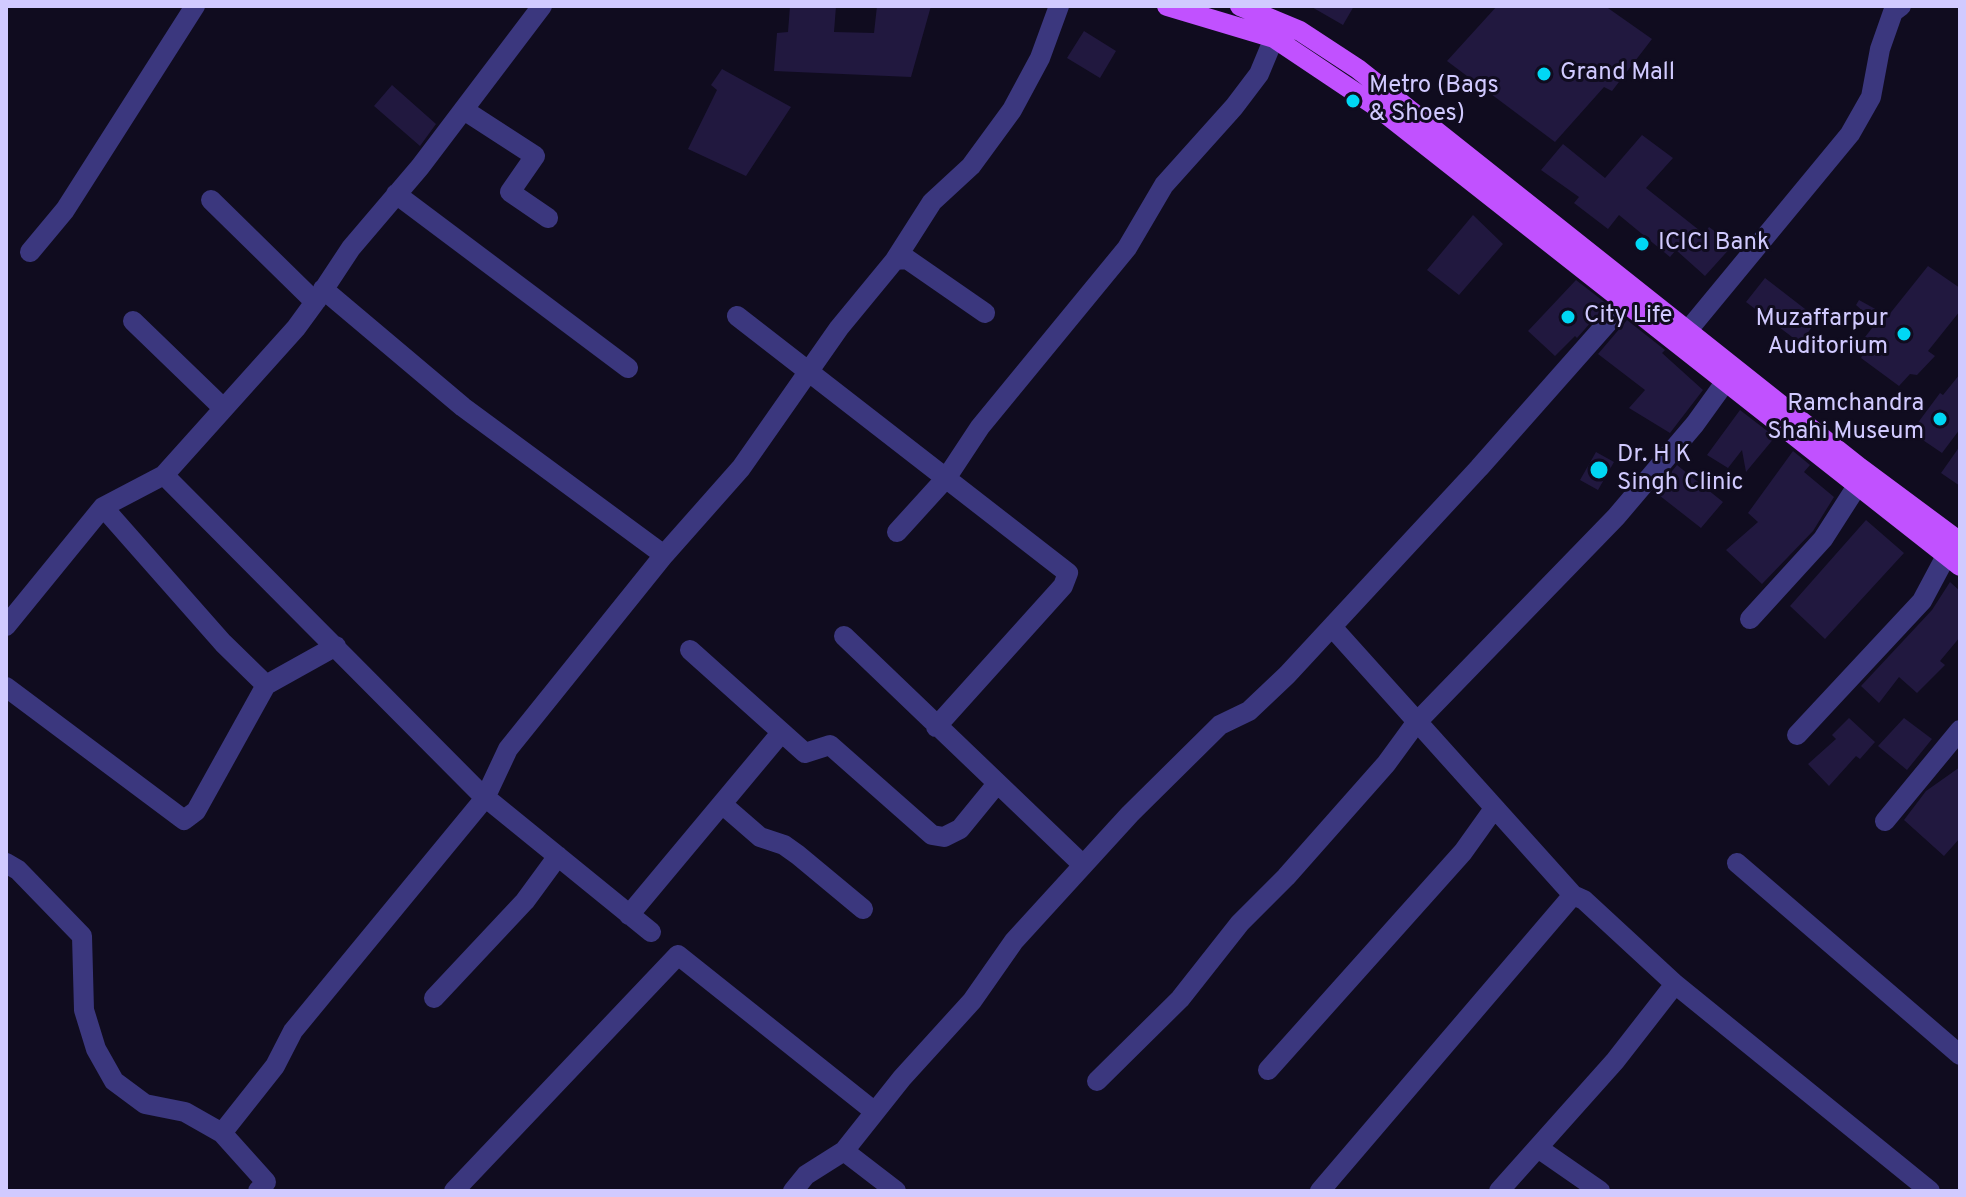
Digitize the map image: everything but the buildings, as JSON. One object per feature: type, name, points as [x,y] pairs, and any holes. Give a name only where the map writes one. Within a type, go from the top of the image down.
[{"type":"main road","points":[[1167,6],[1274,38],[1377,107],[1857,486],[1955,555]]},
{"type":"main road","points":[[1240,6],[1300,31],[1358,69],[1859,467],[1955,555]]},
{"type":"street","points":[[30,252],[65,210],[195,6]]},
{"type":"street","points":[[6,626],[103,507],[164,475],[296,328],[351,248],[464,110],[542,6]]},
{"type":"street","points":[[222,1133],[275,1066],[293,1031],[485,798],[508,749],[664,555],[741,468],[839,328],[895,260],[932,202],[971,166],[1012,110],[1040,58],[1059,6]]},
{"type":"street","points":[[1689,329],[1850,134],[1871,97],[1880,49],[1893,12],[1901,6]]},
{"type":"street","points":[[897,532],[947,477],[980,427],[1127,248],[1164,185],[1259,74],[1274,38]]},
{"type":"street","points":[[464,110],[535,156],[510,192],[548,218]]},
{"type":"street","points":[[396,194],[628,368]]},
{"type":"street","points":[[211,200],[319,296],[664,555]]},
{"type":"street","points":[[895,260],[907,259],[985,313]]},
{"type":"street","points":[[793,1191],[806,1175],[844,1151],[972,1001],[1014,941],[1083,865],[1220,725],[1249,711],[1332,627],[1625,303]]},
{"type":"street","points":[[737,316],[1068,573],[1063,586],[936,727]]},
{"type":"street","points":[[133,321],[222,407]]},
{"type":"street","points":[[1097,1081],[1180,999],[1240,923],[1386,764],[1416,723],[1616,517],[1695,424],[1726,381]]},
{"type":"street","points":[[164,475],[485,798],[651,932]]},
{"type":"street","points":[[1750,619],[1823,539],[1857,486]]},
{"type":"street","points":[[103,507],[223,643],[266,685]]},
{"type":"street","points":[[1797,735],[1922,601],[1955,555]]},
{"type":"street","points":[[1332,627],[1493,810],[1573,895],[1584,900],[1675,984],[1930,1191]]},
{"type":"street","points":[[844,636],[996,785],[1083,865]]},
{"type":"street","points":[[6,687],[184,820],[196,811],[266,685],[336,646]]},
{"type":"street","points":[[690,650],[805,753],[820,752],[830,745],[932,835],[944,837],[960,829],[996,785]]},
{"type":"street","points":[[1885,821],[1960,730]]},
{"type":"street","points":[[629,915],[781,733]]},
{"type":"street","points":[[722,804],[760,837],[784,845],[798,855],[863,909]]},
{"type":"street","points":[[1268,1070],[1463,852],[1493,810]]},
{"type":"street","points":[[434,998],[525,901],[558,856]]},
{"type":"street","points":[[6,863],[18,870],[82,936],[84,1010],[96,1049],[114,1081],[145,1104],[185,1112],[222,1133],[266,1182],[258,1191]]},
{"type":"street","points":[[1737,863],[1960,1055]]},
{"type":"street","points":[[1320,1191],[1573,895]]},
{"type":"street","points":[[454,1191],[678,955],[875,1112]]},
{"type":"street","points":[[1499,1191],[1615,1061],[1675,984]]},
{"type":"street","points":[[1538,1148],[1600,1191]]},
{"type":"street","points":[[844,1151],[896,1191]]},
{"type":"place","name":"Grand Mall","points":[[1544,74]]},
{"type":"place","name":"Metro (Bags & Shoes)","points":[[1353,101]]},
{"type":"place","name":"ICICI Bank","points":[[1642,244]]},
{"type":"place","name":"City Life","points":[[1568,317]]},
{"type":"place","name":"Muzaffarpur Auditorium","points":[[1904,334]]},
{"type":"place","name":"Ramchandra Shahi Museum","points":[[1940,419]]},
{"type":"place","name":"Dr. H K Singh Clinic","points":[[1599,470]]}]
